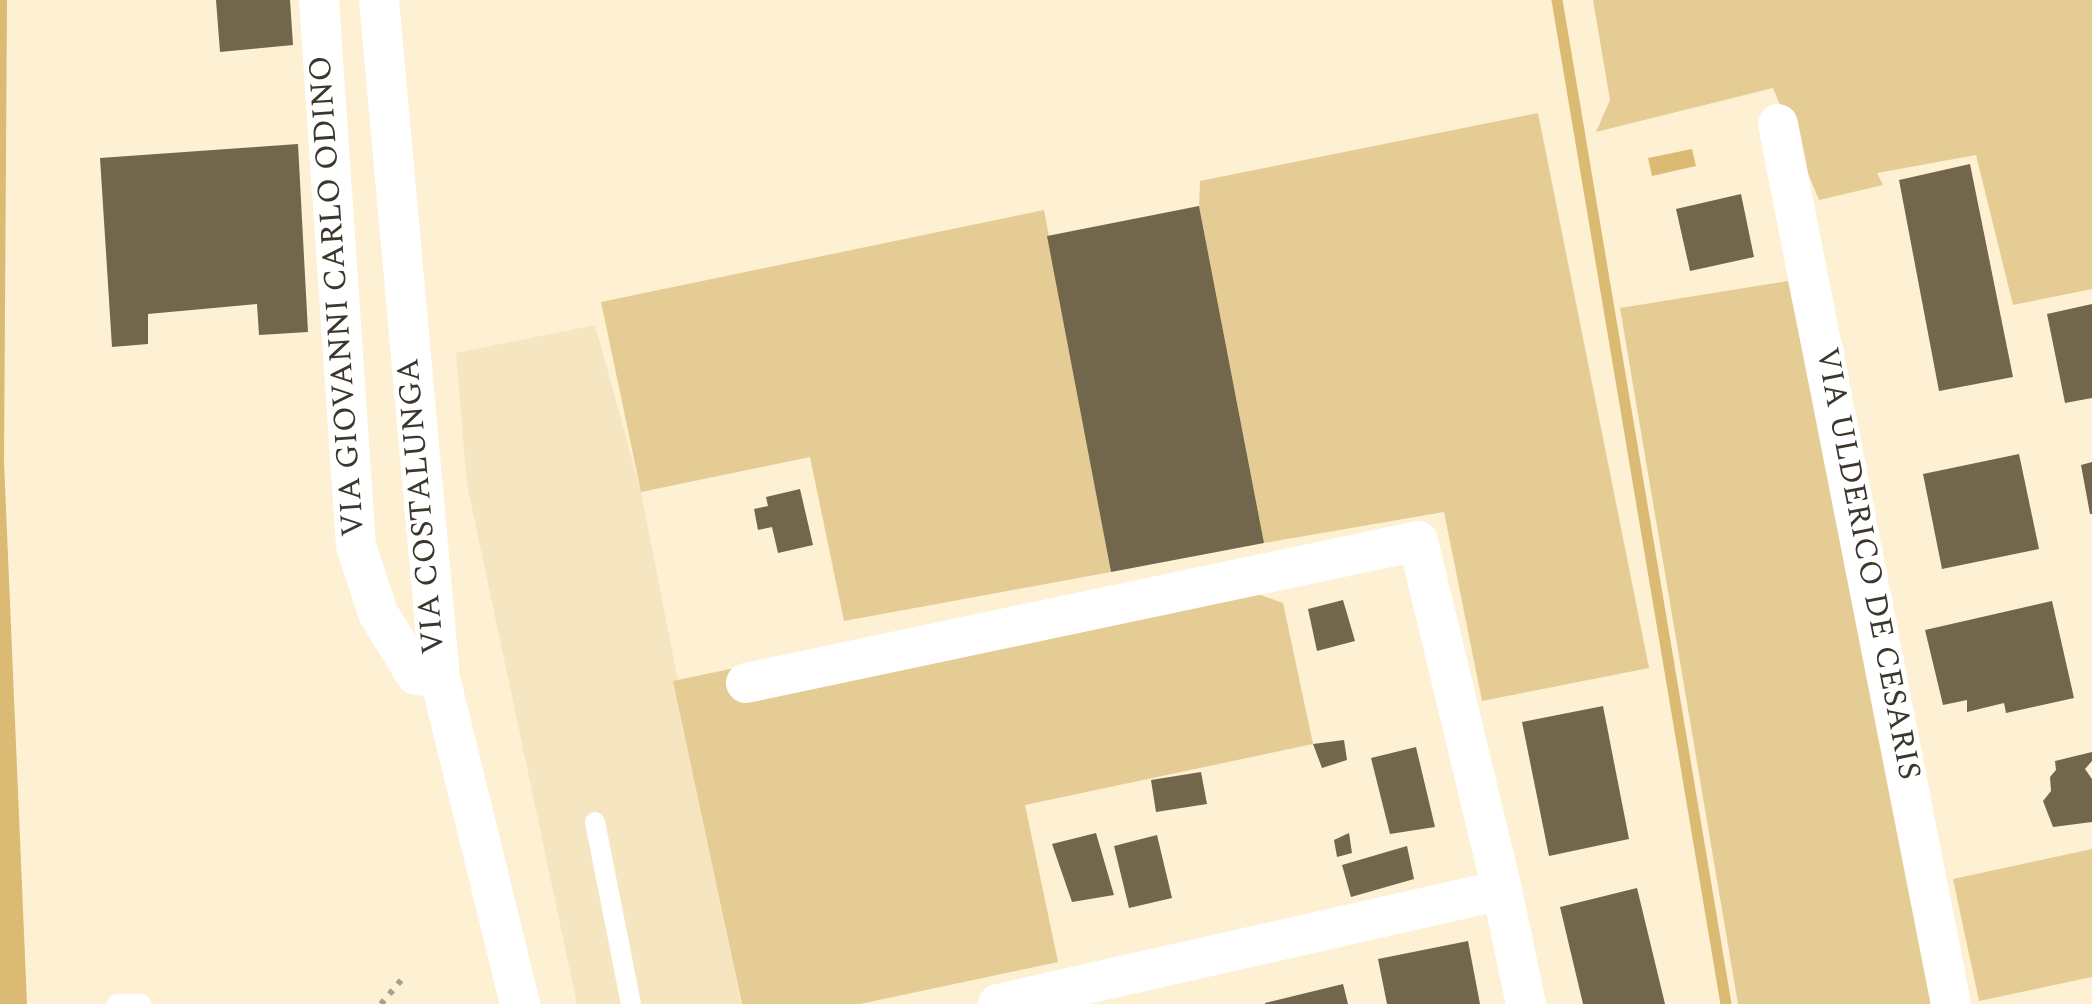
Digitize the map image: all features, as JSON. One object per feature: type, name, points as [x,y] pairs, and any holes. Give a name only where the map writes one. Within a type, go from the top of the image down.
[{"type":"street","name":"VIA GIOVANNI CARLO ODINO","points":[[319,0],[356,546],[378,613],[416,674],[440,678]]},
{"type":"street","name":"VIA COSTALUNGA","points":[[379,0],[440,678],[520,1004]]},
{"type":"street","name":"VIA ULDERICO DE CESARIS","points":[[1778,124],[1951,1004]]},
{"type":"street","points":[[746,684],[1418,541],[1526,1004]]},
{"type":"street","points":[[998,1004],[1502,890]]},
{"type":"lane","points":[[595,822],[631,1004]]},
{"type":"lane","points":[[118,1004],[141,1004]]},
{"type":"path","points":[[381,1004],[403,978]]},
{"type":"shaded area","points":[[0,0],[7,0],[4,462],[27,1004],[0,1004]]},
{"type":"shaded area","points":[[1593,0],[2092,0],[2092,289],[2013,305],[1976,155],[1877,173],[1883,185],[1819,200],[1773,88],[1596,132],[1610,100]]},
{"type":"shaded area","points":[[1538,113],[1649,668],[1482,701],[1444,512],[1264,543],[1199,206],[1200,181]]},
{"type":"shaded area","points":[[1692,149],[1696,166],[1652,176],[1648,158]]},
{"type":"shaded area","points":[[1044,210],[1111,572],[844,621],[810,457],[641,492],[601,302]]},
{"type":"shaded area","points":[[1788,281],[1937,1004],[1738,1004],[1620,308]]},
{"type":"shaded area","points":[[595,325],[641,492],[741,1004],[577,1004],[467,484],[456,353]]},
{"type":"shaded area","points":[[1252,592],[1283,603],[1313,744],[1025,805],[1058,962],[860,1004],[742,1004],[673,681],[730,669],[764,692]]},
{"type":"shaded area","points":[[2092,849],[2092,977],[1979,1001],[1953,879]]},
{"type":"building","points":[[216,0],[290,0],[293,45],[220,52]]},
{"type":"building","points":[[298,144],[308,332],[259,335],[257,304],[148,314],[148,344],[112,347],[100,158]]},
{"type":"building","points":[[1970,164],[2013,377],[1939,391],[1899,180]]},
{"type":"building","points":[[1741,194],[1754,257],[1690,271],[1676,209]]},
{"type":"building","points":[[1199,206],[1264,543],[1111,572],[1047,236]]},
{"type":"building","points":[[2092,304],[2092,398],[2065,403],[2047,314]]},
{"type":"building","points":[[2019,454],[2039,549],[1942,569],[1923,474]]},
{"type":"building","points":[[2092,462],[2092,514],[2090,514],[2081,465]]},
{"type":"building","points":[[800,489],[813,545],[778,553],[772,527],[758,530],[754,509],[768,506],[766,497]]},
{"type":"building","points":[[1343,600],[1355,641],[1317,651],[1308,609]]},
{"type":"building","points":[[2052,601],[2074,698],[2006,713],[2004,703],[1967,712],[1967,700],[1943,705],[1925,630]]},
{"type":"building","points":[[1603,706],[1629,839],[1549,856],[1522,722]]},
{"type":"building","points":[[1344,740],[1347,760],[1322,768],[1313,744]]},
{"type":"building","points":[[1416,747],[1435,827],[1390,834],[1371,758]]},
{"type":"building","points":[[2092,752],[2092,761],[2085,769],[2092,779],[2092,822],[2053,827],[2043,801],[2051,791],[2055,761]]},
{"type":"building","points":[[1201,772],[1207,804],[1156,812],[1151,780]]},
{"type":"building","points":[[1096,833],[1114,895],[1072,902],[1052,844]]},
{"type":"building","points":[[1349,833],[1352,853],[1337,857],[1334,840]]},
{"type":"building","points":[[1157,835],[1172,898],[1129,908],[1114,846]]},
{"type":"building","points":[[1407,846],[1414,879],[1351,897],[1342,865]]},
{"type":"building","points":[[1637,888],[1665,1004],[1583,1004],[1560,907]]},
{"type":"building","points":[[1468,941],[1480,1004],[1387,1004],[1378,959]]},
{"type":"building","points":[[1343,984],[1348,1004],[1265,1004],[1265,1003]]},
{"type":"waterway","points":[[1557,0],[1726,1004]]}]
